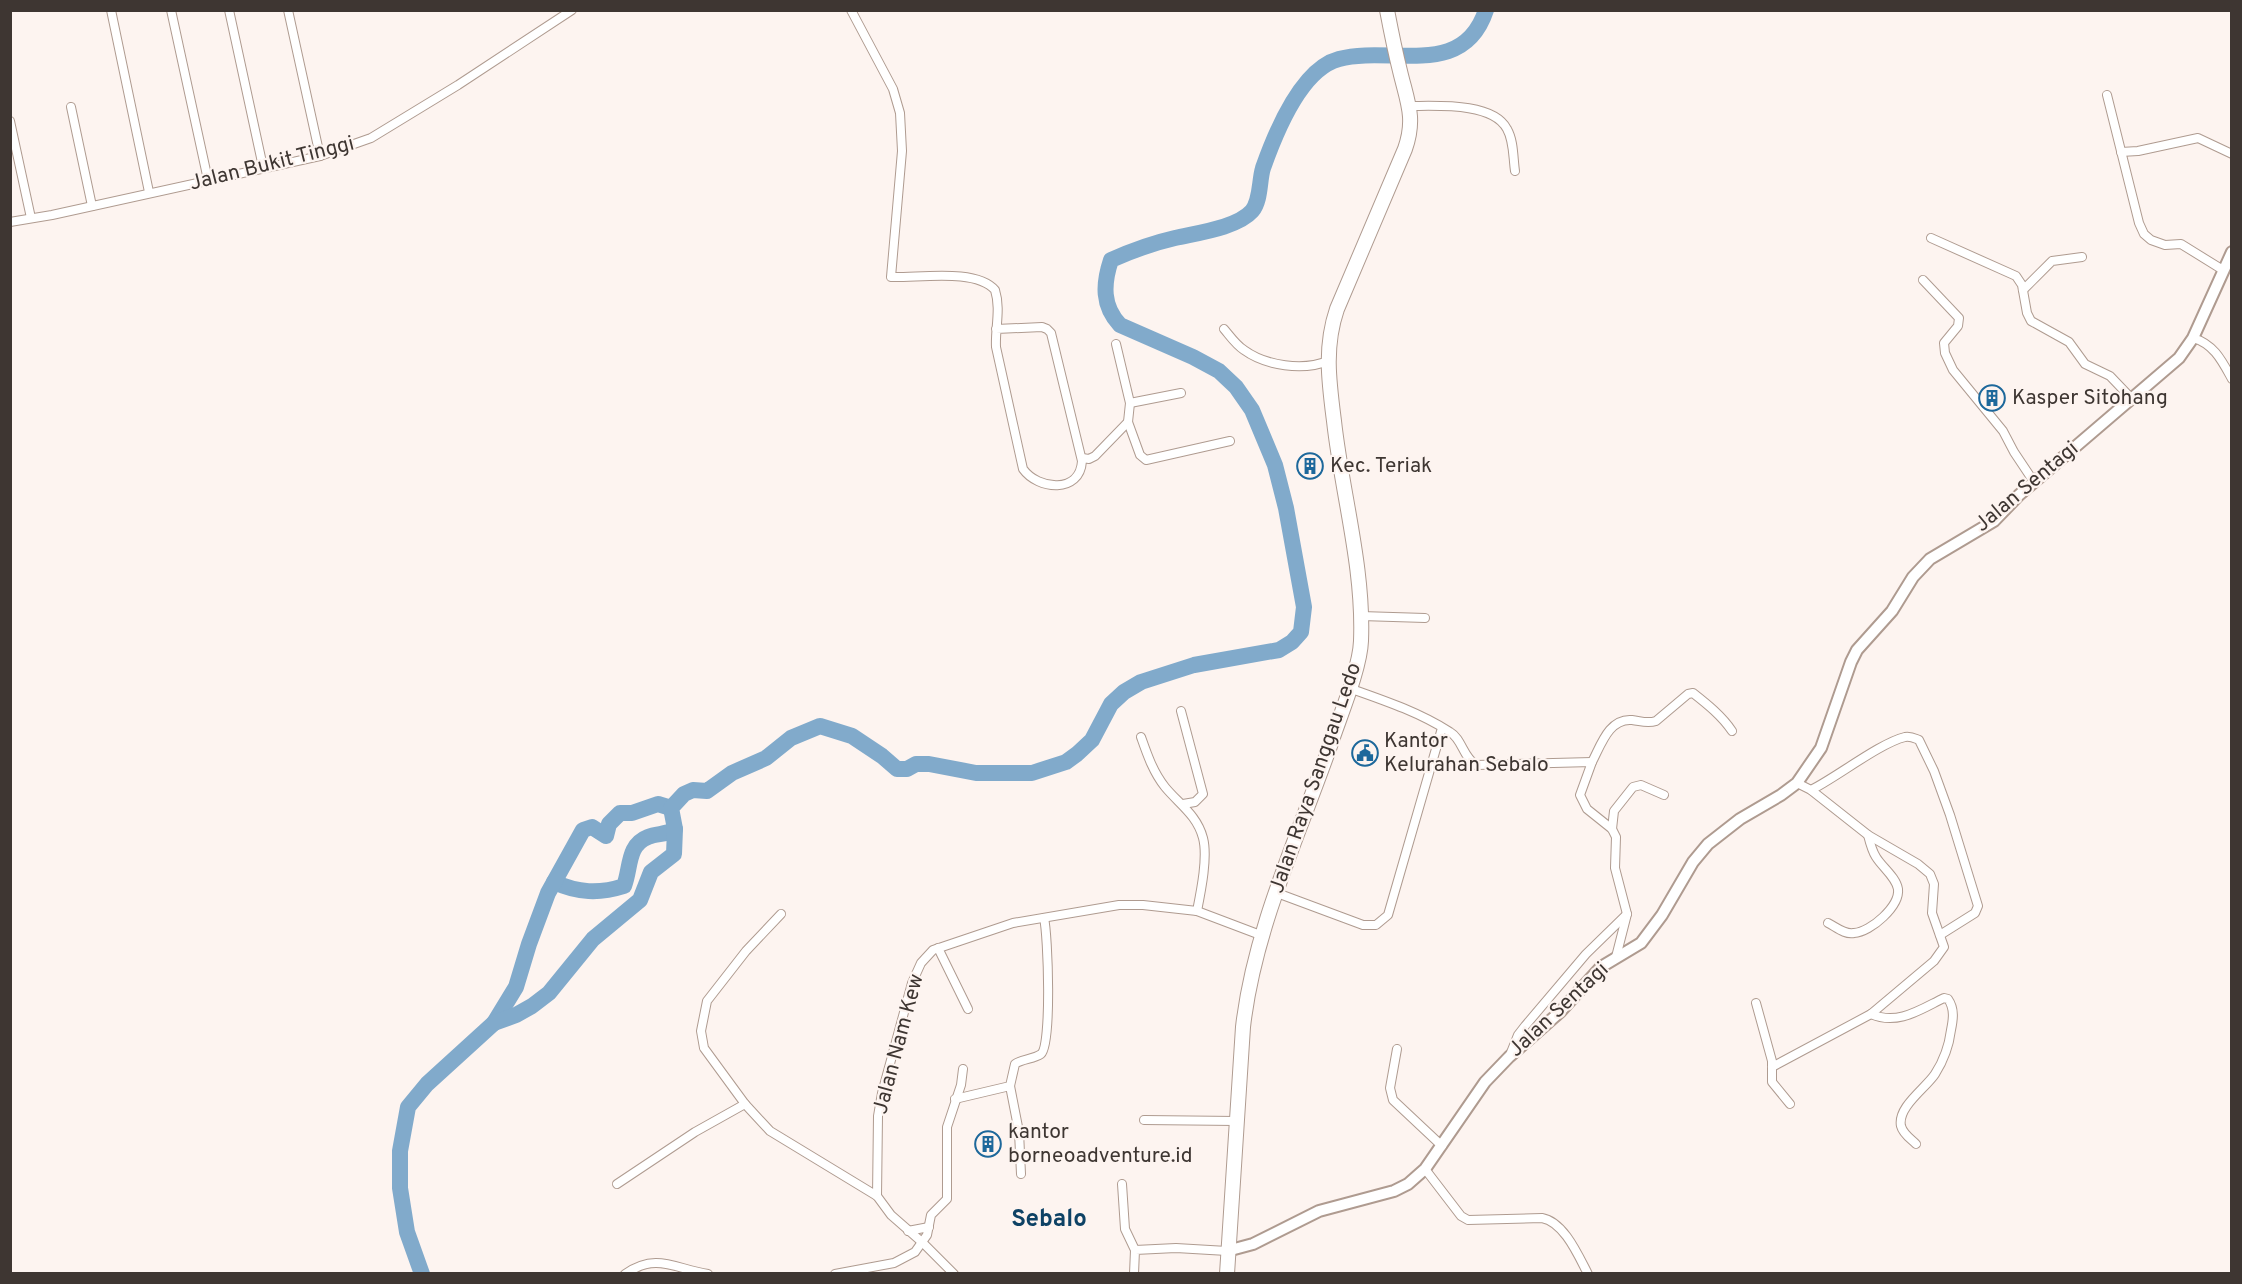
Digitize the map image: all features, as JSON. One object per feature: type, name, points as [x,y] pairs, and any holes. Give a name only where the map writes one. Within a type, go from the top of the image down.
[{"type":"highway","name":"Jalan Raya Sanggau Ledo","points":[[1227,1274],[1246,997],[1277,893],[1349,688],[1360,647],[1360,586],[1338,458],[1328,361],[1329,343],[1337,309],[1410,136],[1410,106],[1388,16]]},
{"type":"main road","name":"Jalan Sentagi","points":[[1227,1251],[1253,1244],[1319,1211],[1394,1191],[1408,1184],[1425,1169],[1485,1082],[1509,1057],[1560,1012],[1593,974],[1616,957],[1641,943],[1662,915],[1693,862],[1708,844],[1740,819],[1797,783],[1821,748],[1857,650],[1892,611],[1913,577],[1929,559],[1994,521],[2034,482],[2179,358],[2193,338],[2232,252]]},
{"type":"street","points":[[111,10],[149,192]]},
{"type":"street","points":[[171,10],[208,180]]},
{"type":"street","points":[[229,10],[263,167]]},
{"type":"street","points":[[288,10],[320,156]]},
{"type":"street","name":"Jalan Bukit Tinggi","points":[[10,222],[320,156],[372,138],[572,10]]},
{"type":"street","points":[[851,10],[885,71],[899,104],[902,151],[891,277],[965,277],[986,282],[995,290],[996,347],[998,363],[1025,471],[1036,481],[1058,486],[1068,484],[1080,473],[1082,458],[1051,333],[1042,327],[996,329]]},
{"type":"street","points":[[2107,95],[2139,223],[2144,234],[2160,244],[2181,244],[2223,270]]},
{"type":"street","points":[[1410,106],[1473,108],[1490,114],[1503,123],[1508,131],[1515,171]]},
{"type":"street","points":[[71,107],[92,206]]},
{"type":"street","points":[[10,121],[31,218]]},
{"type":"street","points":[[2121,152],[2138,151],[2198,138],[2232,154]]},
{"type":"street","points":[[1931,238],[2012,274],[2020,281],[2031,321],[2069,342],[2085,364],[2110,376],[2132,399]]},
{"type":"street","points":[[2023,290],[2052,261],[2082,257]]},
{"type":"street","points":[[1923,280],[1959,318],[1958,326],[1944,344],[1945,353],[1953,370],[2003,431],[2034,482]]},
{"type":"street","points":[[1224,329],[1243,349],[1254,356],[1275,363],[1308,367],[1328,361]]},
{"type":"street","points":[[2193,338],[2206,343],[2214,350],[2232,379]]},
{"type":"street","points":[[1116,344],[1130,403],[1128,422],[1140,455],[1146,460],[1230,441]]},
{"type":"street","points":[[1130,403],[1181,393]]},
{"type":"street","points":[[1082,458],[1089,459],[1095,456],[1128,422]]},
{"type":"street","points":[[1361,616],[1425,618]]},
{"type":"street","points":[[1349,688],[1393,704],[1454,735],[1466,756],[1476,765],[1592,762]]},
{"type":"street","points":[[1612,829],[1589,812],[1580,795],[1592,762],[1605,736],[1615,724],[1623,720],[1650,723],[1656,721],[1684,696],[1691,693],[1724,720],[1732,731]]},
{"type":"street","points":[[1181,711],[1203,794],[1195,802],[1183,804]]},
{"type":"street","points":[[1277,893],[1363,925],[1373,927],[1385,920],[1400,882],[1442,728]]},
{"type":"street","points":[[1141,737],[1155,773],[1165,788],[1183,804],[1194,818],[1204,843],[1197,911]]},
{"type":"street","points":[[1811,790],[1886,745],[1905,737],[1919,740],[1934,771],[1950,814],[1978,906],[1975,913],[1940,935]]},
{"type":"street","points":[[1772,1067],[1871,1014],[1938,957],[1944,947],[1932,913],[1934,890],[1932,876],[1922,867],[1868,835],[1811,790],[1797,783]]},
{"type":"street","points":[[1616,957],[1627,914],[1617,880],[1617,842],[1612,829],[1614,812],[1635,785],[1641,785],[1664,795]]},
{"type":"street","points":[[1828,923],[1854,934],[1877,922],[1896,900],[1897,885],[1878,860],[1868,835]]},
{"type":"street","name":"Jalan Nam Kew","points":[[877,1196],[878,1116],[882,1093],[916,971],[928,954],[938,948],[1013,923],[1125,905],[1197,911],[1263,936]]},
{"type":"street","points":[[781,914],[746,951],[707,1001],[704,1009],[701,1042],[711,1060],[745,1104],[774,1136],[877,1196],[887,1210],[954,1274]]},
{"type":"street","points":[[1509,1057],[1518,1035],[1525,1026],[1586,954],[1627,914]]},
{"type":"street","points":[[1021,1173],[1018,1132],[1010,1086],[1015,1064],[1039,1055],[1045,1047],[1048,970],[1044,918]]},
{"type":"street","points":[[938,948],[968,1009]]},
{"type":"street","points":[[1871,1014],[1885,1018],[1912,1016],[1944,998],[1948,999],[1951,1004],[1953,1018],[1944,1058],[1934,1076],[1907,1105],[1902,1119],[1903,1131],[1916,1144]]},
{"type":"street","points":[[1756,1003],[1772,1067],[1772,1082],[1790,1104]]},
{"type":"street","points":[[1397,1049],[1390,1088],[1393,1100],[1442,1146]]},
{"type":"street","points":[[835,1274],[894,1263],[915,1251],[923,1243],[931,1215],[947,1199],[945,1145],[947,1127],[961,1085],[963,1069]]},
{"type":"street","points":[[955,1099],[1010,1086]]},
{"type":"street","points":[[617,1184],[695,1132],[745,1104]]},
{"type":"street","points":[[1144,1120],[1236,1121]]},
{"type":"street","points":[[1425,1169],[1461,1216],[1468,1221],[1542,1218],[1553,1222],[1566,1237],[1588,1274]]},
{"type":"street","points":[[1122,1184],[1125,1229],[1135,1250],[1134,1274]]},
{"type":"street","points":[[909,1231],[928,1227]]},
{"type":"street","points":[[1135,1250],[1176,1248],[1227,1251]]},
{"type":"street","points":[[625,1274],[649,1262],[672,1264],[708,1274]]},
{"type":"waterway","points":[[422,1274],[407,1232],[400,1188],[400,1151],[408,1107],[427,1084],[494,1023],[516,1015],[549,993],[593,939],[640,900],[651,872],[674,854],[675,829],[671,808],[684,794],[693,790],[707,791],[732,773],[766,758],[791,738],[820,726],[852,736],[897,769],[907,769],[916,764],[929,764],[976,773],[1032,773],[1066,762],[1077,754],[1092,740],[1111,704],[1124,692],[1141,682],[1194,665],[1279,650],[1292,642],[1301,632],[1304,607],[1286,508],[1275,465],[1252,410],[1236,387],[1219,371],[1120,325],[1107,302],[1108,269],[1111,260],[1126,253],[1159,242],[1227,226],[1252,211],[1258,196],[1263,168],[1282,121],[1301,89],[1325,65],[1339,59],[1359,56],[1423,56],[1443,53],[1461,45],[1475,32],[1486,10]]},
{"type":"waterway","points":[[494,1023],[516,987],[548,893],[583,830],[592,827],[606,836],[609,824],[620,813],[632,813],[658,804],[671,808]]},
{"type":"waterway","points":[[554,882],[589,891],[624,886],[636,846],[648,837],[675,829]]},
{"type":"place","name":"Kasper Sitohang","points":[[1992,398]]},
{"type":"place","name":"Kec. Teriak","points":[[1310,466]]},
{"type":"place","name":"Kantor Kelurahan Sebalo","points":[[1365,753]]},
{"type":"place","name":"kantor borneoadventure.id","points":[[988,1144]]},
{"type":"district","name":"Sebalo","points":[[1049,1220]]}]
